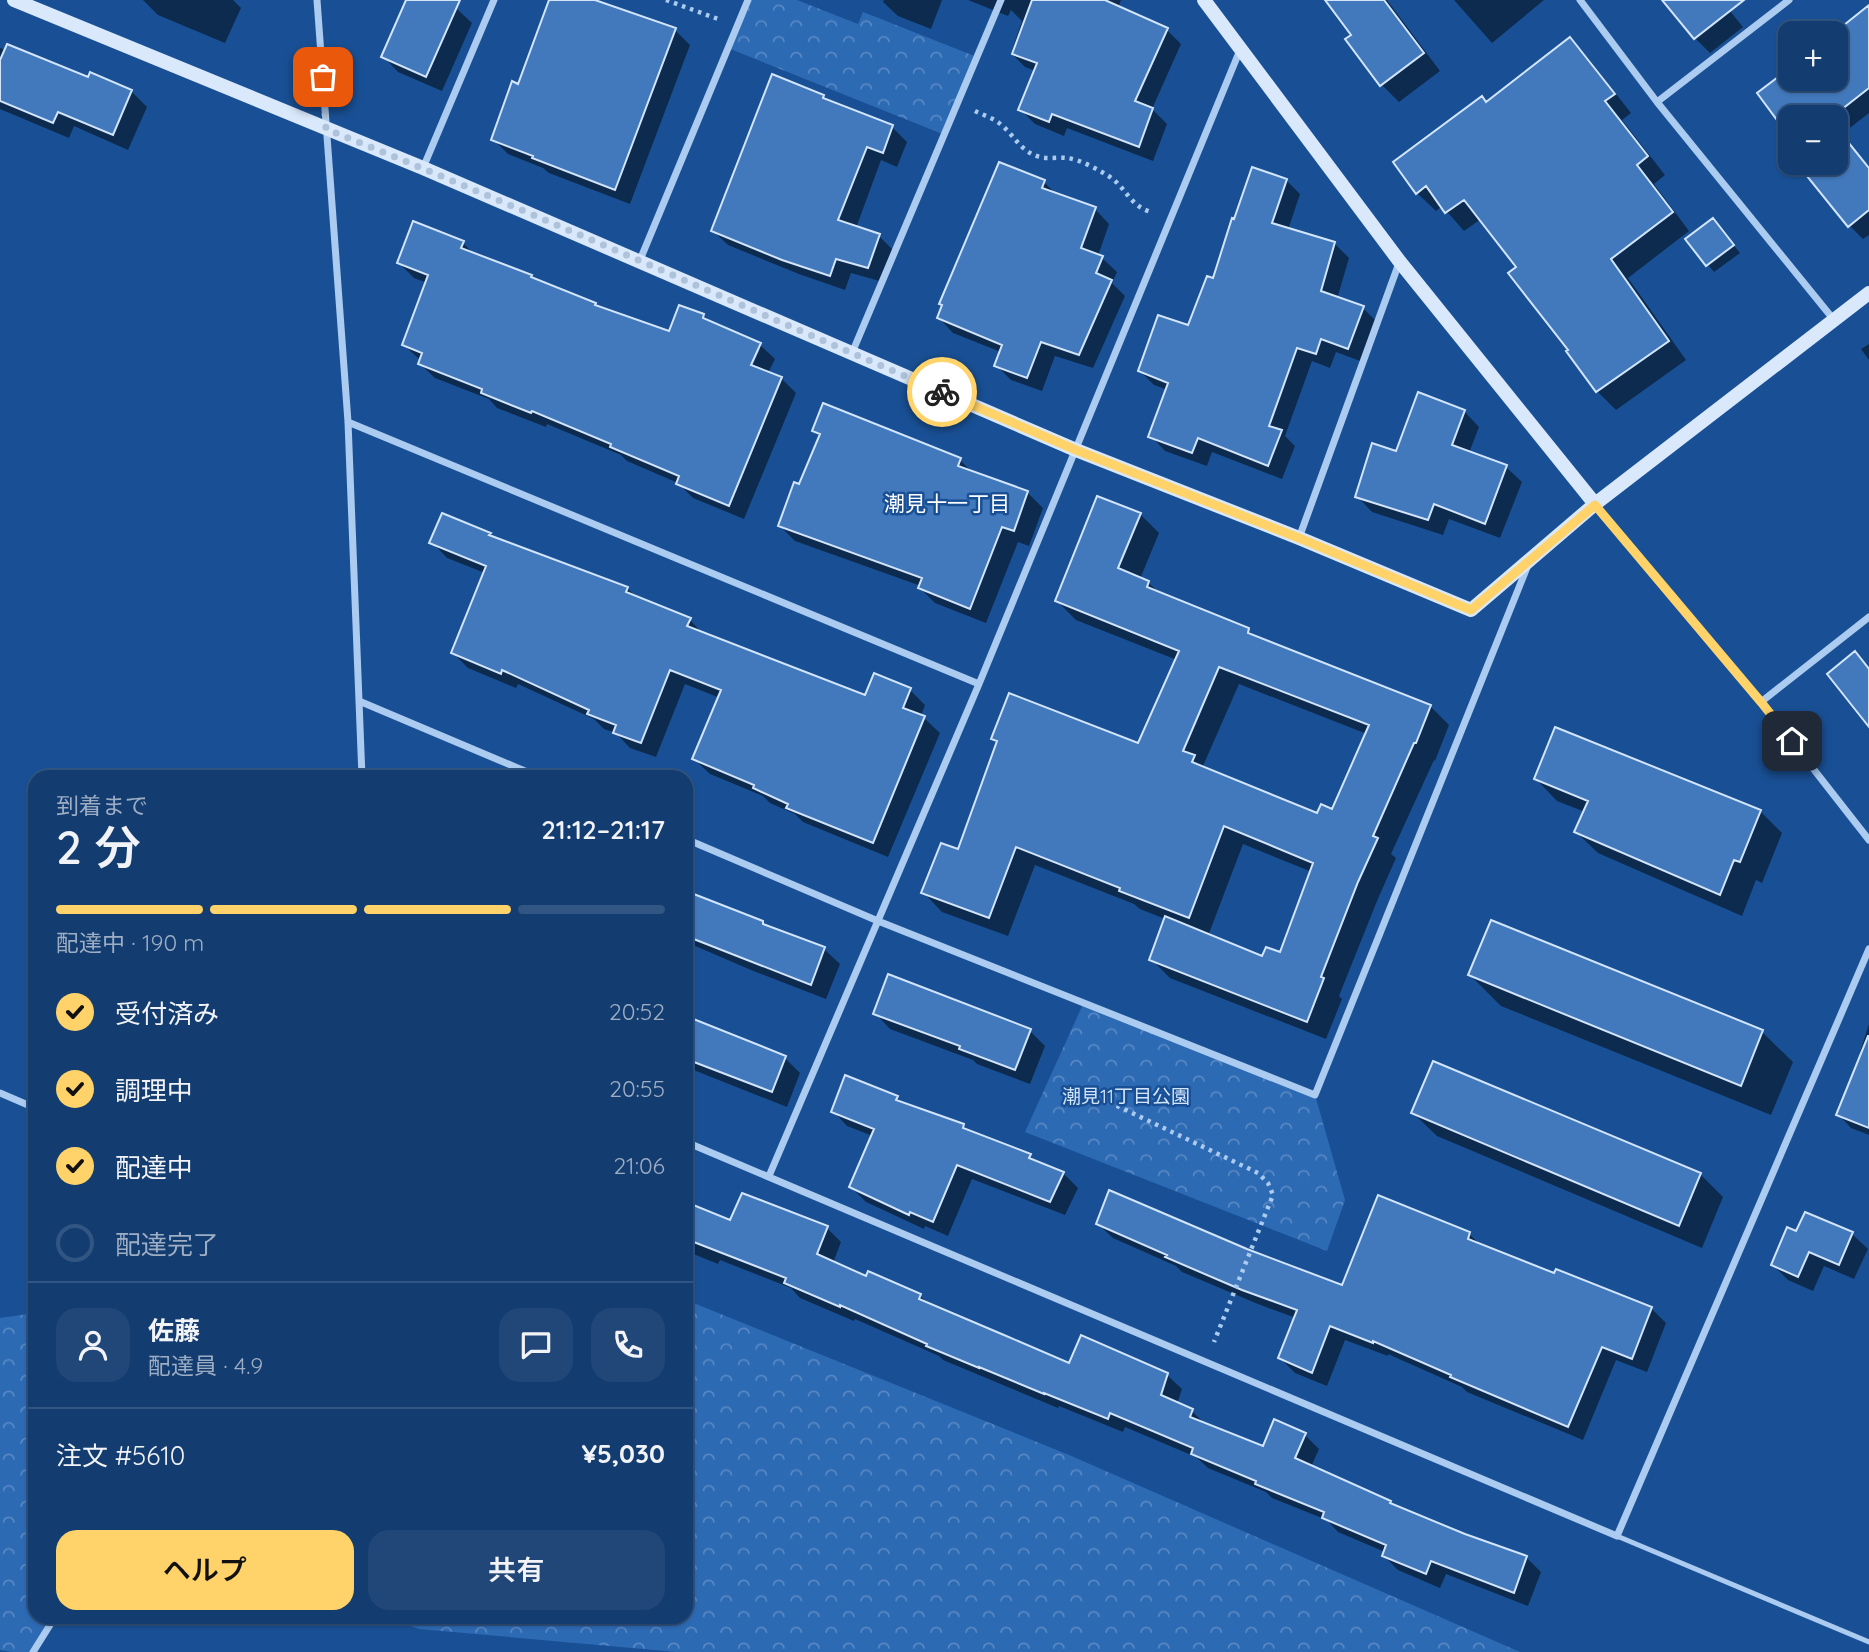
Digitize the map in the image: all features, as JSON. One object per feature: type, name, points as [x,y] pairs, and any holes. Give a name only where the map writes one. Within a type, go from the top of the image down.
[{"type":"street","points":[[14,0],[423,168],[1076,450],[1299,538],[1471,610],[1595,505],[1869,293]]},
{"type":"street","points":[[317,0],[348,422],[362,770]]},
{"type":"street","points":[[423,168],[494,0]]},
{"type":"street","points":[[640,260],[748,0]]},
{"type":"street","points":[[852,353],[1001,0]]},
{"type":"street","points":[[1203,0],[1400,262],[1595,505],[1761,702],[1869,840]]},
{"type":"street","points":[[1580,0],[1657,103],[1835,320]]},
{"type":"street","points":[[1657,103],[1789,0]]},
{"type":"street","points":[[769,1177],[979,684],[1240,48]]},
{"type":"street","points":[[1299,538],[1400,262]]},
{"type":"street","points":[[348,422],[979,684]]},
{"type":"street","points":[[693,842],[878,921],[1315,1095],[1530,561]]},
{"type":"street","points":[[1761,702],[1869,617]]},
{"type":"street","points":[[359,701],[522,770]]},
{"type":"street","points":[[693,1145],[1617,1536],[1869,949]]},
{"type":"street","points":[[0,1093],[28,1105]]},
{"type":"street","points":[[33,1652],[51,1624]]},
{"type":"lane","points":[[1617,1536],[1869,1642]]},
{"type":"path","points":[[666,0],[737,26]]},
{"type":"path","points":[[958,104],[997,121],[1014,141],[1041,157],[1069,158],[1107,174],[1119,183],[1139,208],[1171,219]]},
{"type":"path","points":[[1086,1091],[1258,1173],[1268,1183],[1273,1195],[1206,1362]]},
{"type":"green space","points":[[748,0],[797,0],[858,24],[863,12],[977,57],[945,135],[728,48]]},
{"type":"green space","name":"潮見11丁目公園","points":[[1084,1002],[1315,1095],[1345,1200],[1327,1251],[1025,1132]]},
{"type":"green space","points":[[693,1303],[1069,1455],[1520,1652],[677,1652],[419,1629],[406,1624],[693,1624]]},
{"type":"green space","points":[[28,1314],[28,1624],[51,1624],[33,1652],[0,1650],[0,1318]]},
{"type":"building","points":[[406,0],[460,0],[426,77],[381,57]]},
{"type":"building","points":[[549,0],[595,0],[676,28],[615,190],[491,140],[512,81],[518,84]]},
{"type":"building","points":[[1032,0],[1105,0],[1168,28],[1135,101],[1153,108],[1139,147],[1052,114],[1049,122],[1018,110],[1037,63],[1012,54]]},
{"type":"building","points":[[1325,0],[1384,0],[1424,53],[1380,86],[1345,39],[1351,35]]},
{"type":"building","points":[[1662,0],[1744,0],[1694,39]]},
{"type":"building","points":[[1869,5],[1869,88],[1847,105],[1778,105],[1777,120],[1757,93],[1778,77],[1778,91],[1848,91],[1848,22]]},
{"type":"building","points":[[1570,37],[1615,94],[1605,101],[1648,156],[1637,165],[1673,212],[1611,259],[1669,341],[1596,392],[1566,351],[1568,350],[1508,273],[1516,267],[1464,200],[1445,213],[1426,186],[1416,194],[1393,162],[1482,96],[1486,102]]},
{"type":"building","points":[[7,44],[88,77],[90,72],[132,90],[113,135],[58,112],[53,123],[0,101],[0,60]]},
{"type":"building","points":[[772,74],[824,95],[823,98],[893,125],[883,153],[867,147],[838,220],[880,234],[868,268],[836,259],[830,276],[711,231]]},
{"type":"building","points":[[1848,142],[1869,168],[1869,210],[1848,227],[1806,175],[1848,175]]},
{"type":"building","points":[[999,162],[1045,180],[1042,188],[1096,207],[1081,248],[1103,256],[1096,273],[1112,280],[1079,355],[1041,342],[1027,378],[994,366],[1002,345],[937,318],[942,305],[939,304]]},
{"type":"building","points":[[1252,167],[1287,179],[1272,223],[1335,242],[1321,291],[1364,306],[1348,349],[1321,339],[1316,354],[1297,348],[1269,426],[1282,430],[1268,466],[1198,438],[1192,453],[1148,437],[1168,383],[1138,371],[1158,315],[1188,325],[1207,276],[1213,278]]},
{"type":"building","points":[[1713,218],[1734,245],[1706,266],[1685,239]]},
{"type":"building","points":[[413,221],[464,241],[461,248],[532,275],[531,277],[596,303],[595,305],[669,331],[679,305],[704,314],[703,318],[761,343],[751,365],[782,377],[729,506],[676,484],[679,476],[610,447],[611,444],[481,393],[482,389],[418,364],[422,353],[402,345],[428,275],[397,263]]},
{"type":"building","points":[[1418,392],[1465,410],[1452,445],[1507,465],[1485,524],[1434,504],[1428,520],[1355,497],[1372,443],[1396,451]]},
{"type":"building","points":[[823,403],[961,458],[958,466],[1028,491],[1014,531],[1002,527],[970,609],[918,588],[922,578],[778,526],[794,482],[799,484],[820,434],[812,431]]},
{"type":"building","points":[[1097,496],[1141,513],[1118,568],[1149,581],[1147,587],[1249,628],[1248,633],[1431,705],[1373,836],[1378,838],[1321,977],[1324,978],[1307,1022],[1149,960],[1165,916],[1262,956],[1266,947],[1280,952],[1313,863],[1224,826],[1189,918],[1016,847],[989,918],[921,893],[941,843],[958,849],[997,741],[991,739],[1009,693],[1138,743],[1179,651],[1055,601]],"holes":[[[1219,667],[1369,725],[1332,809],[1321,804],[1317,813],[1192,762],[1195,755],[1183,751]]]},
{"type":"building","points":[[442,513],[491,533],[489,535],[628,587],[626,592],[691,618],[687,626],[865,695],[874,673],[911,688],[903,708],[925,716],[873,843],[786,808],[788,804],[753,788],[754,785],[692,759],[721,690],[670,670],[641,743],[613,733],[616,725],[587,714],[589,710],[502,670],[501,674],[451,653],[486,566],[429,543]]},
{"type":"building","points":[[1855,651],[1869,669],[1869,727],[1827,674]]},
{"type":"building","points":[[1555,727],[1761,810],[1740,862],[1734,860],[1720,895],[1574,832],[1588,801],[1534,779]]},
{"type":"building","points":[[693,894],[825,947],[811,985],[693,939]]},
{"type":"building","points":[[1491,920],[1763,1030],[1741,1086],[1468,975]]},
{"type":"building","points":[[888,974],[1031,1029],[1015,1070],[959,1049],[960,1046],[873,1014]]},
{"type":"building","points":[[693,1019],[786,1056],[772,1092],[693,1062]]},
{"type":"building","points":[[1869,1036],[1869,1128],[1836,1115]]},
{"type":"building","points":[[1433,1061],[1701,1173],[1679,1226],[1411,1113]]},
{"type":"building","points":[[845,1075],[898,1096],[896,1100],[964,1124],[963,1128],[1031,1154],[1029,1158],[1064,1172],[1050,1202],[957,1165],[933,1222],[910,1212],[909,1215],[849,1187],[874,1129],[831,1112]]},
{"type":"building","points":[[1109,1190],[1247,1249],[1342,1285],[1378,1195],[1470,1232],[1468,1239],[1554,1273],[1556,1269],[1652,1307],[1632,1359],[1602,1347],[1568,1427],[1373,1341],[1330,1326],[1312,1373],[1278,1358],[1297,1310],[1242,1290],[1096,1224]]},
{"type":"building","points":[[742,1193],[828,1226],[817,1254],[866,1276],[868,1271],[921,1294],[919,1299],[1069,1363],[1081,1335],[1168,1373],[1161,1395],[1193,1409],[1190,1417],[1263,1446],[1274,1419],[1306,1433],[1295,1458],[1391,1501],[1390,1503],[1527,1556],[1514,1593],[1431,1561],[1426,1574],[1382,1556],[1386,1545],[1322,1518],[1324,1512],[1191,1454],[1193,1448],[1110,1413],[1108,1419],[979,1368],[840,1305],[784,1283],[786,1278],[693,1242],[693,1205],[730,1220]]},
{"type":"building","points":[[1805,1212],[1853,1232],[1839,1265],[1809,1252],[1798,1277],[1771,1265],[1787,1227],[1796,1231]]},
{"type":"way so far","points":[[323,77],[326,129],[640,260],[942,392]]},
{"type":"district","name":"潮見十一丁目","points":[[947,504]]},
{"type":"route","points":[[942,392],[1076,450],[1299,538],[1471,610],[1595,505],[1792,741]]}]
